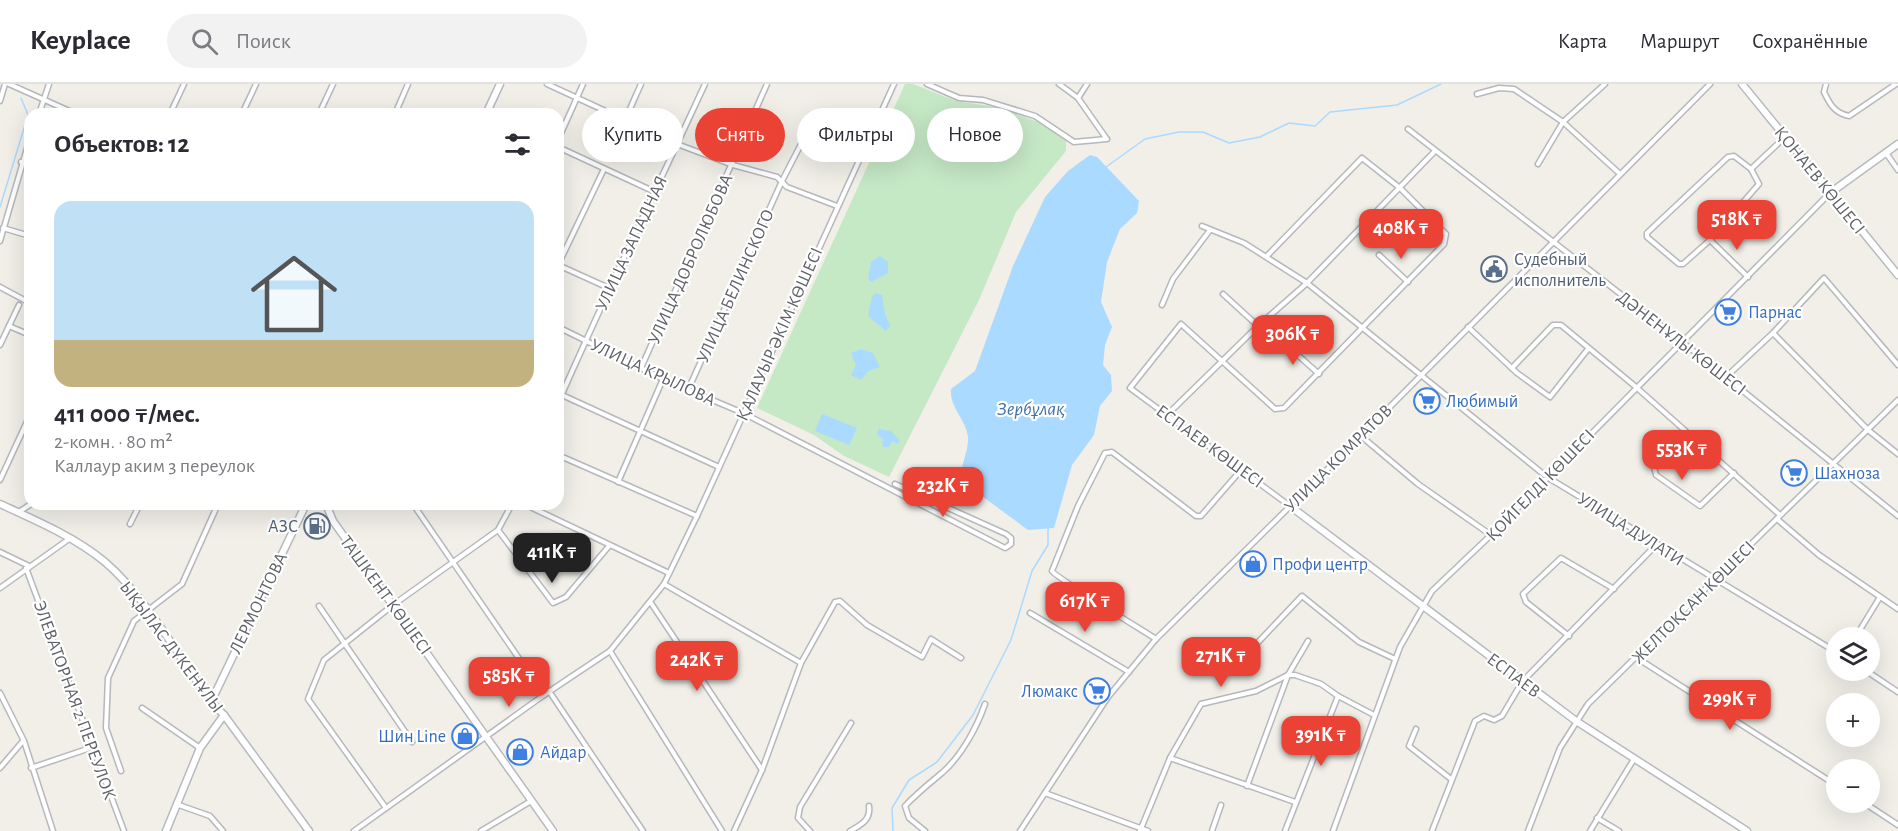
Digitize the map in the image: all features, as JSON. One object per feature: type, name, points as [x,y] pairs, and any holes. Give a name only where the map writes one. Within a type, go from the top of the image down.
[{"type":"street","points":[[0,101],[7,84],[61,108]]},
{"type":"street","points":[[41,108],[49,84]]},
{"type":"street","points":[[173,108],[184,84]]},
{"type":"street","points":[[245,108],[256,84]]},
{"type":"street","points":[[322,108],[333,84]]},
{"type":"street","points":[[397,108],[408,84]]},
{"type":"street","points":[[489,108],[500,84]]},
{"type":"street","points":[[547,84],[600,108]]},
{"type":"street","points":[[564,126],[583,84]]},
{"type":"street","points":[[630,108],[641,84]]},
{"type":"street","name":"УЛИЦА ЗАПАДНАЯ","points":[[683,131],[705,84]]},
{"type":"street","name":"УЛИЦА ДОБРОЛЮБОВА","points":[[640,368],[733,165],[767,84]]},
{"type":"street","name":"ҚАЛАУЫР ӘКІМ КӨШЕСІ","points":[[354,831],[488,737],[543,695],[609,651],[651,603],[664,584],[697,516],[894,84]]},
{"type":"street","points":[[927,84],[958,98],[999,104],[1035,116],[1074,142],[1107,139],[1078,98],[1059,84]]},
{"type":"street","points":[[1078,98],[1087,84]]},
{"type":"street","points":[[1538,164],[1563,122],[1605,84]]},
{"type":"street","name":"УЛИЦА КОМРАТОВ","points":[[1020,831],[1108,697],[1156,639],[1710,84]]},
{"type":"street","name":"ҚОНАЕВ КӨШЕСІ","points":[[1742,84],[1898,275]]},
{"type":"street","points":[[1826,84],[1824,92],[1830,105],[1839,114],[1848,116],[1896,84]]},
{"type":"street","points":[[1477,94],[1499,88],[1514,89],[1563,122],[1620,174]]},
{"type":"street","name":"ДӘНЕНҰЛЫ КӨШЕСІ","points":[[1407,129],[1681,341],[1898,516]]},
{"type":"street","points":[[1751,169],[1785,137]]},
{"type":"street","points":[[1830,193],[1898,144]]},
{"type":"street","points":[[683,146],[733,165],[771,174],[792,189],[837,206]]},
{"type":"street","points":[[564,150],[656,192]]},
{"type":"street","points":[[1168,414],[1258,326],[1307,283],[1435,151]]},
{"type":"street","name":"УЛИЦА БЕЛИНСКОГО","points":[[688,390],[797,152]]},
{"type":"street","points":[[1886,153],[1898,170]]},
{"type":"street","points":[[0,241],[24,154]]},
{"type":"street","points":[[1734,156],[1751,169],[1759,184],[1710,240],[1681,265],[1646,234],[1728,157],[1734,156]]},
{"type":"street","points":[[1223,362],[1275,409],[1284,408],[1444,244],[1444,230],[1366,159],[1359,159],[1267,256]]},
{"type":"street","name":"УЛИЦА ЗАПАДНАЯ","points":[[564,390],[585,340],[669,162]]},
{"type":"street","points":[[564,252],[604,169]]},
{"type":"street","name":"ҚОЙГЕЛДІ КӨШЕСІ","points":[[1333,831],[1395,659],[1422,605],[1432,591],[1491,535],[1681,341],[1748,278],[1830,193]]},
{"type":"street","name":"УЛИЦА ДУЛАТИ","points":[[1202,226],[1267,256],[1307,283],[1547,477],[1826,646]]},
{"type":"street","points":[[3,228],[24,234]]},
{"type":"street","points":[[1162,305],[1173,279],[1210,230]]},
{"type":"street","points":[[1710,240],[1748,278]]},
{"type":"street","points":[[1379,255],[1408,282]]},
{"type":"street","points":[[564,268],[611,289]]},
{"type":"street","points":[[1726,377],[1773,333],[1824,278],[1898,364]]},
{"type":"street","points":[[0,288],[24,300]]},
{"type":"street","points":[[1223,294],[1258,326]]},
{"type":"street","points":[[0,345],[19,305]]},
{"type":"street","name":"ЕСПАЕВ КӨШЕСІ","points":[[1223,362],[1181,324],[1130,388],[1290,506]]},
{"type":"street","points":[[1512,368],[1557,324],[1636,387],[1734,473],[1819,555],[1898,609]]},
{"type":"street","points":[[9,326],[24,332]]},
{"type":"street","points":[[1468,327],[1512,368],[1550,397],[1588,349]]},
{"type":"street","name":"УЛИЦА КРЫЛОВА","points":[[564,330],[663,379],[742,413],[1005,548],[1011,544],[1011,538],[1006,534],[895,484]]},
{"type":"street","points":[[1773,333],[1868,430],[1898,454]]},
{"type":"street","points":[[1282,342],[1319,374]]},
{"type":"street","points":[[618,482],[663,379]]},
{"type":"street","points":[[564,396],[719,467]]},
{"type":"street","name":"ЖЕЛТОҚСАН КӨШЕСІ","points":[[1530,831],[1560,748],[1575,721],[1588,704],[1898,400]]},
{"type":"street","points":[[0,480],[24,428]]},
{"type":"street","points":[[1684,430],[1654,466],[1656,475],[1700,506],[1734,473]]},
{"type":"street","points":[[1361,436],[1418,484],[1491,535]]},
{"type":"street","points":[[1156,639],[1084,592],[1054,577],[1052,571],[1078,506],[1105,453],[1112,452],[1196,516],[1201,516],[1242,469]]},
{"type":"street","points":[[564,458],[697,516]]},
{"type":"street","name":"ЫҚЫЛАС ДҮКЕНҰЛЫ","points":[[0,504],[70,538],[106,563],[146,610],[211,702],[224,715],[309,831]]},
{"type":"street","name":"ЕСПАЕВ","points":[[1290,506],[1575,721],[1747,831]]},
{"type":"street","points":[[18,512],[24,508]]},
{"type":"street","points":[[130,524],[137,510]]},
{"type":"street","name":"ЭЛЕВАТОРНАЯ 2 ПЕРЕУЛОК","points":[[121,771],[106,728],[108,678],[134,621],[182,584],[215,510]]},
{"type":"street","name":"ЛЕРМОНТОВА","points":[[211,702],[303,510]]},
{"type":"street","name":"ТАШКЕНТ КӨШЕСІ","points":[[328,510],[333,521],[553,831]]},
{"type":"street","points":[[417,510],[543,695]]},
{"type":"street","points":[[386,808],[308,699],[324,660],[393,605],[498,530],[509,510]]},
{"type":"street","points":[[536,510],[669,573]]},
{"type":"street","points":[[498,530],[553,603],[566,597],[609,546]]},
{"type":"street","points":[[0,588],[70,538]]},
{"type":"street","points":[[1432,831],[1475,721],[1484,716],[1494,720],[1502,717],[1522,681],[1569,636],[1656,545]]},
{"type":"street","points":[[0,552],[28,567]]},
{"type":"street","points":[[1569,636],[1526,602],[1523,594],[1561,558],[1614,589]]},
{"type":"street","name":"ЭЛЕВАТОРНАЯ 2 ПЕРЕУЛОК","points":[[28,567],[124,831]]},
{"type":"street","points":[[664,584],[801,663]]},
{"type":"street","points":[[1245,656],[1302,596],[1359,642],[1395,659]]},
{"type":"street","points":[[1862,627],[1880,597]]},
{"type":"street","points":[[734,831],[762,770],[801,663],[832,606],[840,601],[867,625],[922,657],[931,639],[961,658]]},
{"type":"street","points":[[651,603],[762,770]]},
{"type":"street","points":[[319,606],[412,742]]},
{"type":"street","points":[[1030,613],[1129,672]]},
{"type":"street","points":[[1247,786],[1288,675],[1308,641]]},
{"type":"street","points":[[609,651],[722,831]]},
{"type":"street","points":[[1637,658],[1826,779]]},
{"type":"street","points":[[1141,830],[1170,758],[1201,705],[1256,691],[1288,675],[1305,677],[1374,715]]},
{"type":"street","points":[[1880,680],[1898,692]]},
{"type":"street","points":[[549,691],[643,831]]},
{"type":"street","points":[[0,693],[24,741],[53,831]]},
{"type":"street","points":[[1285,831],[1338,696]]},
{"type":"street","points":[[925,831],[909,818],[905,806],[924,786],[945,771],[977,726],[985,704]]},
{"type":"street","points":[[141,708],[200,748]]},
{"type":"street","points":[[166,831],[200,748],[224,715]]},
{"type":"street","points":[[810,831],[798,818],[800,807],[851,723]]},
{"type":"street","points":[[1416,729],[1409,746],[1451,779]]},
{"type":"street","points":[[0,768],[24,741]]},
{"type":"street","points":[[31,768],[93,747]]},
{"type":"street","points":[[1170,758],[1295,802]]},
{"type":"street","points":[[1590,831],[1634,759]]},
{"type":"street","points":[[1045,793],[1148,831]]},
{"type":"street","points":[[482,831],[532,800]]},
{"type":"street","points":[[176,804],[210,816],[223,831]]},
{"type":"street","points":[[1212,831],[1221,805]]},
{"type":"street","points":[[850,831],[868,818],[869,806]]},
{"type":"street","points":[[1880,813],[1898,825]]},
{"type":"street","points":[[1597,818],[1618,831]]},
{"type":"green space","points":[[905,84],[913,84],[956,101],[1002,108],[927,108],[927,162],[1023,162],[1023,116],[1066,138],[1066,151],[1016,212],[979,300],[889,477],[844,456],[814,435],[757,408],[869,162],[915,162],[915,108],[894,108]]},
{"type":"water","name":"Зербұлақ","points":[[1090,155],[1097,157],[1139,201],[1137,213],[1120,229],[1107,262],[1101,302],[1112,327],[1105,345],[1103,365],[1111,375],[1112,391],[1100,406],[1094,435],[1072,465],[1054,528],[1028,530],[959,479],[968,437],[953,402],[951,389],[975,371],[1013,266],[1045,197],[1068,171]]},
{"type":"water","points":[[880,256],[888,262],[888,273],[871,282],[868,278],[871,262]]},
{"type":"water","points":[[875,293],[882,295],[885,314],[890,326],[886,331],[868,316]]},
{"type":"water","points":[[861,349],[873,353],[880,367],[868,371],[861,380],[851,375],[856,365],[851,353]]},
{"type":"water","points":[[822,414],[857,428],[849,445],[815,431]]},
{"type":"water","points":[[879,429],[891,431],[900,441],[898,444],[892,441],[889,447],[883,447],[884,440],[877,434]]},
{"type":"waterway","points":[[1106,167],[1145,139],[1179,132],[1203,132],[1229,143],[1260,137],[1289,123],[1315,126],[1330,112],[1397,105],[1441,84]]},
{"type":"waterway","points":[[21,98],[25,108]]},
{"type":"waterway","points":[[0,207],[24,128]]},
{"type":"waterway","points":[[893,831],[892,808],[909,780],[937,762],[973,715],[1011,640],[1032,571],[1048,545],[1048,529]]},
{"type":"place","name":"Судебный исполнитель","points":[[1494,269]]},
{"type":"place","name":"Парнас","points":[[1728,312]]},
{"type":"place","name":"Любимый","points":[[1427,401]]},
{"type":"place","name":"Шахноза","points":[[1794,473]]},
{"type":"place","name":"АЗС","points":[[317,526]]},
{"type":"place","name":"Профи центр","points":[[1253,564]]},
{"type":"place","name":"Люмакс","points":[[1097,691]]},
{"type":"place","name":"Шин Line","points":[[465,736]]},
{"type":"place","name":"Айдар","points":[[520,752]]}]
